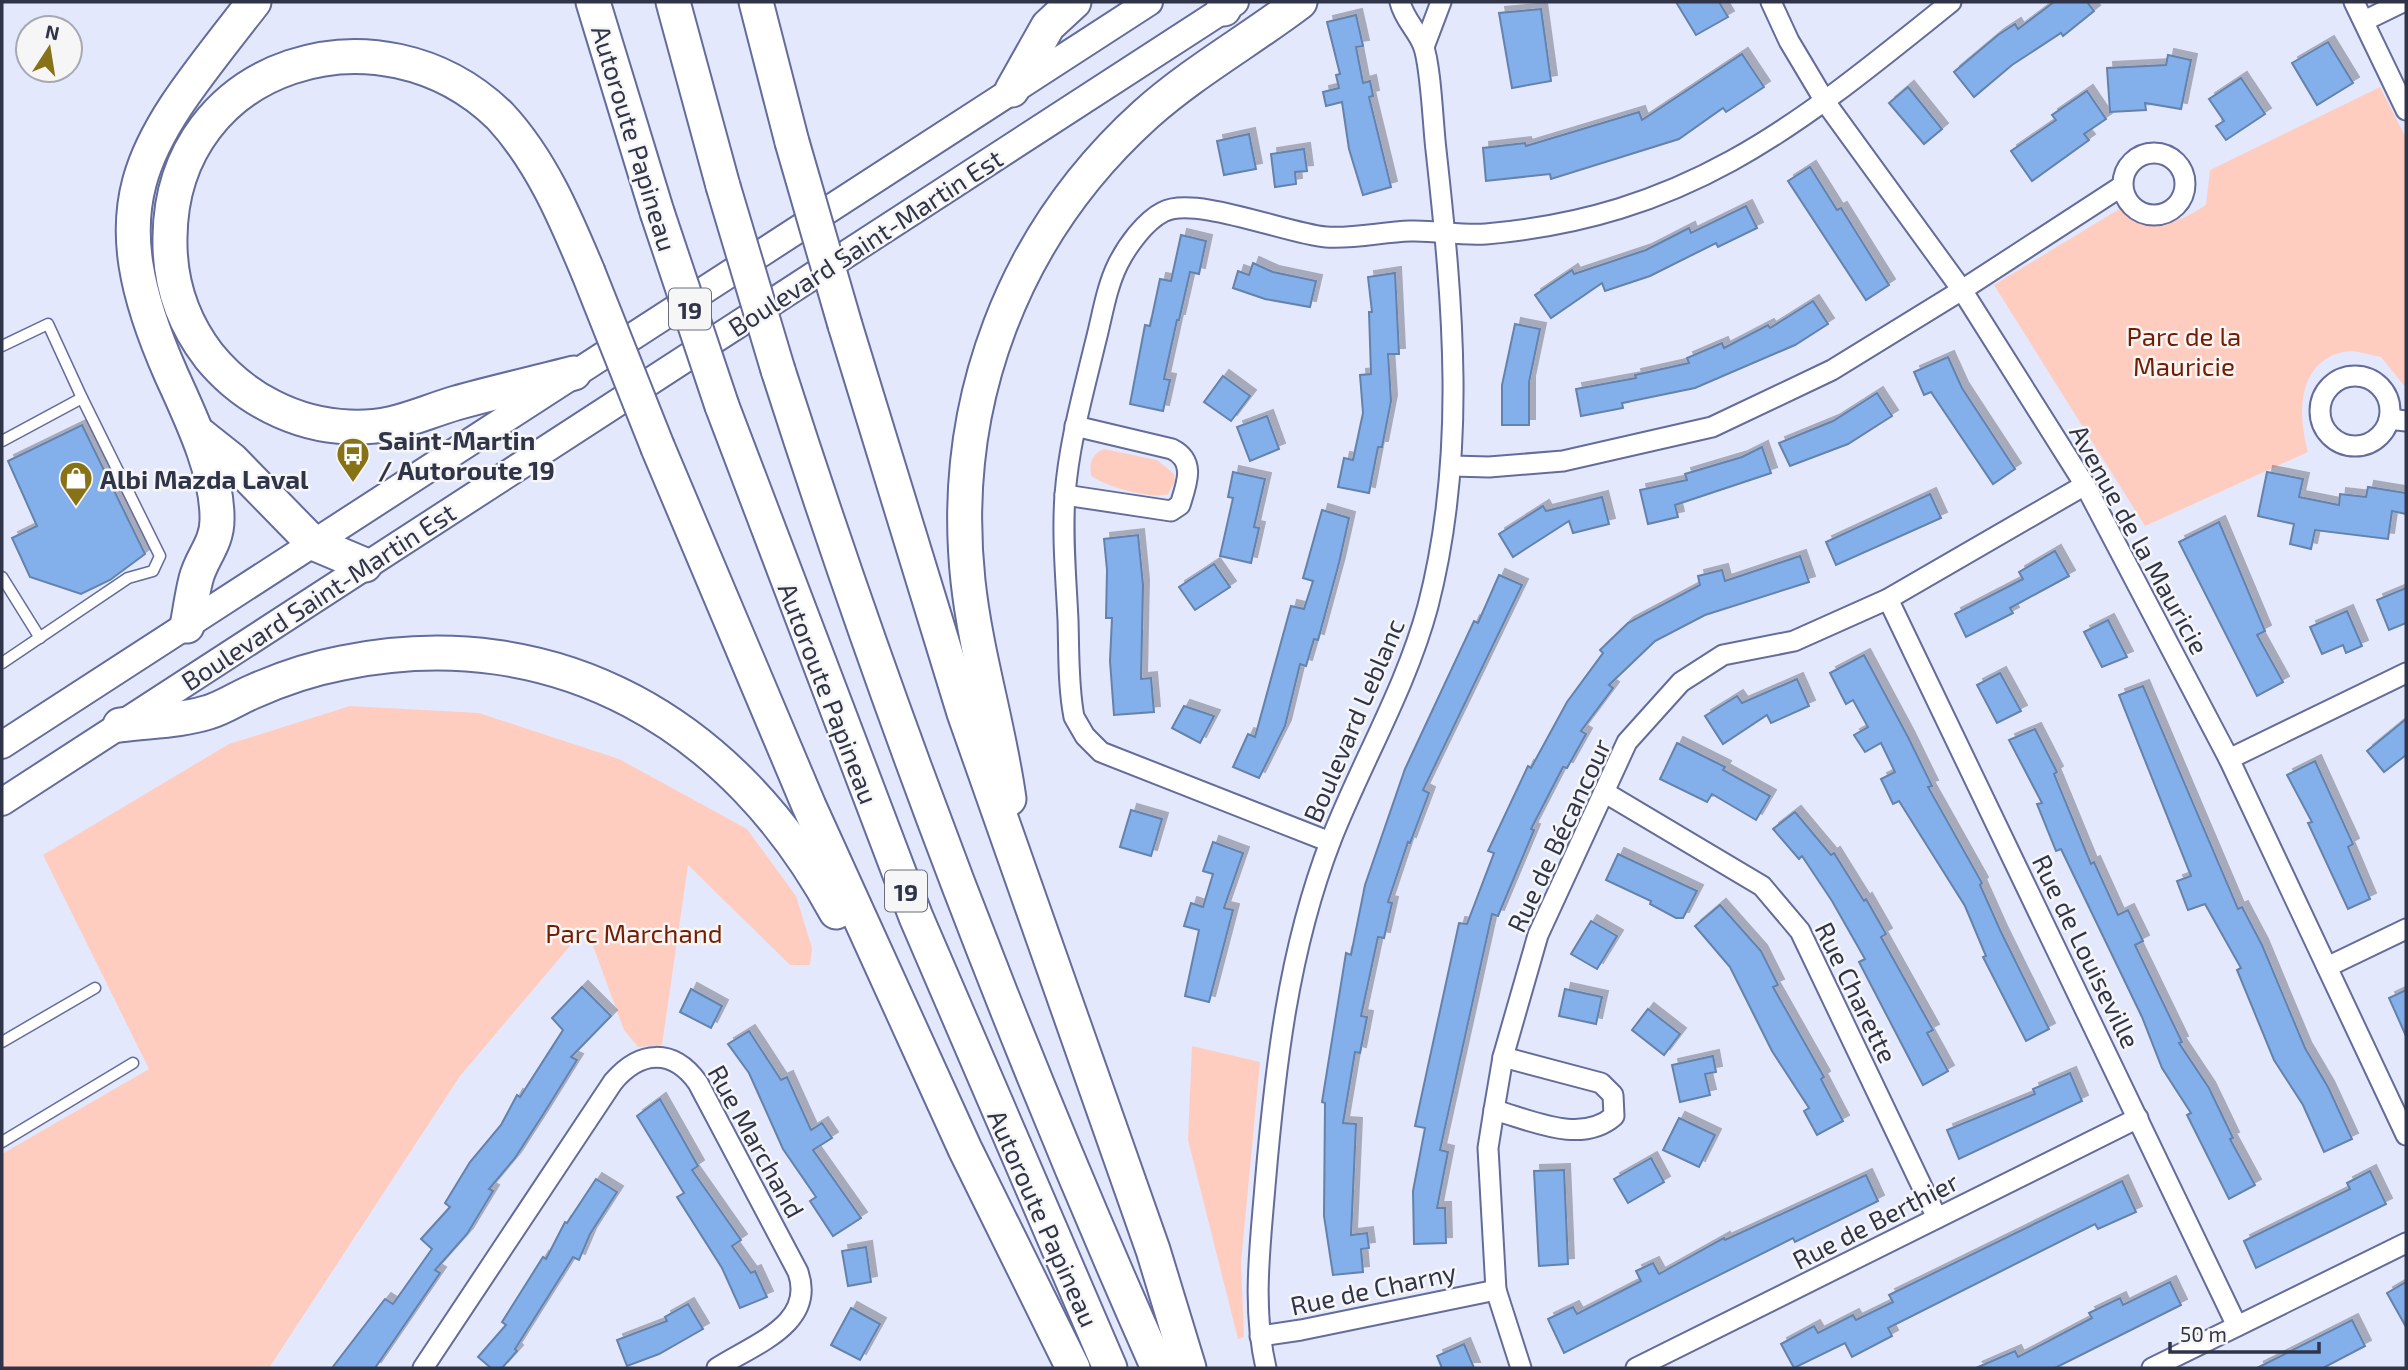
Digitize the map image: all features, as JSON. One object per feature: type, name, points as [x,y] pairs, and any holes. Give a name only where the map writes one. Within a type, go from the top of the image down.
[{"type":"highway","points":[[187,626],[196,576],[214,542],[217,520],[214,494],[198,432],[144,307],[133,251],[135,202],[148,152],[162,124],[254,2]]},
{"type":"highway","points":[[586,2],[640,160]]},
{"type":"highway","name":"Autoroute Papineau","points":[[593,2],[640,160],[722,406],[916,917],[1110,1368]]},
{"type":"highway","name":"Autoroute Papineau","points":[[673,2],[723,186],[778,370],[859,615],[954,875],[1071,1170],[1158,1368]]},
{"type":"highway","points":[[756,2],[792,142],[921,579],[1019,875],[1153,1250],[1189,1368]]},
{"type":"highway","points":[[1012,90],[1048,26],[1074,2]]},
{"type":"highway","points":[[1019,875],[1003,758],[976,636],[965,544],[964,492],[970,428],[988,354],[1006,307],[1041,238],[1099,161],[1165,98],[1300,2]]},
{"type":"highway","points":[[574,373],[453,404],[419,418],[388,425],[327,424],[279,410],[248,393],[223,372],[204,350],[187,322],[170,261],[173,204],[186,161],[198,140],[239,94],[269,74],[308,59],[344,53],[379,53],[414,61],[467,88],[500,117],[539,169],[588,272],[767,711],[965,1149],[1073,1368]]},
{"type":"highway","points":[[198,432],[232,460],[313,543],[365,565]]},
{"type":"highway","points":[[120,725],[209,712],[287,677],[381,656],[475,655],[565,673],[651,710],[685,732],[732,771],[794,842],[841,922],[884,971]]},
{"type":"main road","name":"Boulevard Saint-Martin Est","points":[[2,745],[1149,2]]},
{"type":"main road","name":"Boulevard Saint-Martin Est","points":[[5,794],[120,725],[1228,4]]},
{"type":"street","name":"Boulevard Leblanc","points":[[1266,1368],[1257,1303],[1258,1265],[1283,1027],[1301,934],[1330,842],[1396,697],[1420,632],[1444,535],[1452,466],[1454,370],[1446,234],[1424,47],[1404,14],[1400,2]]},
{"type":"street","name":"Boulevard Leblanc","points":[[1424,47],[1441,2]]},
{"type":"street","name":"Avenue de la Mauricie","points":[[1771,2],[1789,41],[1826,103],[1962,290],[2085,485],[2229,759],[2406,1135]]},
{"type":"street","points":[[1330,842],[1111,757],[1085,736],[1074,717],[1065,495],[1075,426],[1116,270],[1145,227],[1167,209],[1197,208],[1323,237],[1407,231],[1467,236],[1592,218],[1650,200],[1727,165],[1826,103],[1951,2]]},
{"type":"street","points":[[2354,2],[2406,110]]},
{"type":"street","points":[[2364,21],[2403,2]]},
{"type":"street","points":[[1452,466],[1489,467],[1563,461],[1712,427],[1832,370],[2123,186]]},
{"type":"street","points":[[1065,495],[1171,511],[1180,505],[1189,468],[1184,457],[1172,449],[1075,426]]},
{"type":"street","name":"Rue de Bécancour","points":[[1521,1368],[1496,1290],[1488,1148],[1494,1110],[1503,1057],[1538,935],[1627,742],[1681,682],[1724,655],[1794,641],[1888,598],[2085,485]]},
{"type":"street","name":"Rue de Louiseville","points":[[1888,598],[2237,1326]]},
{"type":"street","points":[[2229,759],[2406,673]]},
{"type":"street","name":"Rue Charette","points":[[1604,792],[1762,886],[1800,931],[1937,1218]]},
{"type":"street","points":[[2327,967],[2406,929]]},
{"type":"street","name":"Rue Marchand","points":[[423,1368],[613,1082],[629,1065],[650,1057],[677,1062],[686,1067],[698,1083],[801,1282],[802,1300],[793,1318],[717,1368]]},
{"type":"street","points":[[1494,1110],[1572,1131],[1603,1126],[1614,1116],[1613,1095],[1601,1083],[1503,1057]]},
{"type":"street","name":"Rue de Berthier","points":[[1636,1368],[2138,1118]]},
{"type":"street","points":[[2152,1368],[2406,1243]]},
{"type":"street","name":"Rue de Charny","points":[[1260,1336],[1301,1331],[1496,1290]]},
{"type":"lane","points":[[2,346],[48,324],[82,398],[157,545],[160,563],[153,571],[128,578],[2,663]]},
{"type":"lane","points":[[2,442],[82,398]]},
{"type":"lane","points":[[2,577],[40,638]]},
{"type":"lane","points":[[2,1042],[95,988]]},
{"type":"lane","points":[[2,1142],[132,1063]]},
{"type":"green space","name":"Parc de la Mauricie","points":[[2380,87],[2406,138],[2406,388],[2381,357],[2347,351],[2328,358],[2316,367],[2304,393],[2303,423],[2308,452],[2145,526],[1994,285],[2121,208],[2154,222],[2164,223],[2183,218],[2206,205],[2210,170]]},
{"type":"green space","points":[[1104,449],[1157,460],[1174,474],[1175,481],[1168,494],[1140,494],[1105,483],[1091,475],[1090,466],[1094,456]]},
{"type":"green space","name":"Parc Marchand","points":[[350,706],[479,713],[619,759],[747,829],[796,896],[812,948],[810,965],[790,965],[688,865],[662,1045],[638,1047],[624,1030],[586,927],[460,1076],[269,1368],[2,1368],[2,1154],[149,1069],[43,855],[229,744]]},
{"type":"green space","points":[[1192,1046],[1260,1062],[1241,1263],[1244,1337],[1238,1339],[1188,1140]]},
{"type":"building","points":[[1676,2],[1719,2],[1728,17],[1696,35]]},
{"type":"building","points":[[2054,2],[2087,2],[2094,11],[2063,36],[2061,33],[2012,65],[1974,97],[1954,72],[1998,35],[2015,24],[2018,29]]},
{"type":"building","points":[[1541,9],[1551,81],[1512,88],[1499,13]]},
{"type":"building","points":[[1356,15],[1363,46],[1356,47],[1363,83],[1370,81],[1373,96],[1369,97],[1391,187],[1363,195],[1349,149],[1342,102],[1326,106],[1323,92],[1339,88],[1336,75],[1340,74],[1327,22]]},
{"type":"building","points":[[2328,42],[2353,83],[2317,105],[2292,63]]},
{"type":"building","points":[[1742,54],[1764,87],[1726,112],[1723,108],[1679,139],[1551,179],[1550,174],[1486,181],[1483,148],[1525,143],[1526,146],[1639,112],[1642,120]]},
{"type":"building","points":[[2168,55],[2191,60],[2181,109],[2145,103],[2146,110],[2110,112],[2107,68],[2166,65]]},
{"type":"building","points":[[2241,78],[2265,114],[2226,140],[2216,126],[2224,121],[2209,99]]},
{"type":"building","points":[[1908,87],[1942,129],[1924,144],[1889,103]]},
{"type":"building","points":[[2087,91],[2106,119],[2084,134],[2089,140],[2032,181],[2011,151],[2056,120],[2052,115]]},
{"type":"building","points":[[1249,134],[1256,169],[1224,175],[1217,141]]},
{"type":"building","points":[[1304,149],[1307,171],[1295,172],[1296,184],[1275,187],[1271,154]]},
{"type":"building","points":[[1810,167],[1837,210],[1841,208],[1889,285],[1866,300],[1788,181]]},
{"type":"building","points":[[1746,206],[1757,228],[1718,247],[1716,243],[1650,276],[1605,291],[1602,283],[1551,318],[1535,295],[1572,270],[1574,274],[1646,250],[1689,228],[1691,233]]},
{"type":"building","points":[[1181,235],[1206,241],[1199,274],[1190,272],[1177,320],[1164,379],[1170,380],[1163,411],[1130,404],[1145,325],[1150,326],[1160,279],[1171,281]]},
{"type":"building","points":[[1253,263],[1273,272],[1316,281],[1310,307],[1265,299],[1233,288],[1238,271],[1249,275]]},
{"type":"building","points":[[1395,273],[1399,354],[1388,354],[1391,401],[1369,493],[1338,487],[1344,458],[1353,460],[1363,413],[1360,375],[1371,374],[1369,312],[1372,312],[1368,277]]},
{"type":"building","points":[[1813,301],[1828,324],[1795,345],[1695,388],[1622,403],[1623,408],[1581,416],[1576,389],[1636,378],[1635,375],[1689,363],[1687,358],[1722,343],[1724,348],[1768,325],[1770,328]]},
{"type":"building","points":[[1515,324],[1540,329],[1529,382],[1529,425],[1502,425],[1502,385]]},
{"type":"building","points":[[1948,357],[1962,388],[2015,469],[1993,484],[1931,392],[1924,395],[1914,372]]},
{"type":"building","points":[[1223,376],[1250,396],[1231,421],[1204,402]]},
{"type":"building","points":[[1877,393],[1892,416],[1848,444],[1790,466],[1779,443],[1833,421]]},
{"type":"building","points":[[1267,416],[1279,449],[1250,461],[1237,427]]},
{"type":"building","name":"Albi Mazda Laval","points":[[82,425],[145,554],[110,580],[81,594],[30,577],[12,538],[37,526],[8,461]]},
{"type":"building","points":[[1762,447],[1771,473],[1675,505],[1678,517],[1648,524],[1640,490],[1687,480],[1685,474],[1742,457]]},
{"type":"building","points":[[1233,472],[1265,479],[1254,527],[1259,528],[1251,563],[1220,556],[1233,498],[1228,497]]},
{"type":"building","points":[[2267,472],[2303,479],[2299,497],[2339,505],[2340,494],[2366,497],[2368,487],[2406,493],[2406,514],[2392,511],[2388,539],[2315,530],[2311,549],[2290,544],[2294,524],[2258,516]]},
{"type":"building","points":[[1930,494],[1941,518],[1836,565],[1826,542]]},
{"type":"building","points":[[1602,497],[1609,524],[1573,533],[1569,521],[1513,557],[1499,534],[1543,506],[1546,511]]},
{"type":"building","points":[[1322,510],[1349,518],[1339,563],[1318,640],[1314,639],[1306,666],[1300,664],[1285,726],[1259,778],[1233,767],[1248,734],[1255,737],[1291,606],[1304,609],[1313,581],[1303,578]]},
{"type":"building","points":[[2219,522],[2265,631],[2257,635],[2283,682],[2257,696],[2179,542]]},
{"type":"building","points":[[1138,535],[1143,585],[1141,679],[1151,678],[1154,712],[1114,715],[1110,661],[1112,618],[1106,618],[1107,570],[1104,539]]},
{"type":"building","points":[[2055,551],[2069,576],[2010,608],[2013,613],[1966,637],[1955,614],[2023,579],[2019,572]]},
{"type":"building","points":[[1800,556],[1809,582],[1705,615],[1655,641],[1609,685],[1613,688],[1581,731],[1586,734],[1567,768],[1563,767],[1531,829],[1534,830],[1498,916],[1492,914],[1440,1150],[1448,1152],[1437,1208],[1445,1208],[1446,1243],[1414,1244],[1413,1191],[1425,1128],[1415,1126],[1459,923],[1467,924],[1494,853],[1488,851],[1528,766],[1531,768],[1567,702],[1603,653],[1600,650],[1628,623],[1700,585],[1698,576],[1722,570],[1725,581]]},
{"type":"building","points":[[1214,564],[1230,587],[1195,610],[1179,587]]},
{"type":"building","points":[[1499,575],[1522,585],[1423,790],[1429,793],[1410,843],[1408,842],[1388,902],[1392,903],[1384,938],[1378,937],[1361,1016],[1367,1017],[1360,1053],[1355,1052],[1343,1123],[1356,1124],[1351,1235],[1367,1233],[1369,1248],[1361,1249],[1363,1272],[1333,1275],[1324,1216],[1325,1103],[1322,1102],[1346,953],[1351,955],[1365,885],[1405,769],[1474,621],[1478,623]]},
{"type":"building","points":[[2406,588],[2406,623],[2389,630],[2377,600]]},
{"type":"building","points":[[2347,611],[2362,646],[2346,653],[2343,645],[2322,654],[2310,627]]},
{"type":"building","points":[[2108,620],[2127,657],[2102,667],[2084,632]]},
{"type":"building","points":[[1864,655],[1932,786],[1928,787],[1982,883],[1980,885],[2001,932],[2049,1029],[2026,1041],[1983,957],[1986,956],[1965,906],[1899,801],[1893,804],[1881,779],[1895,772],[1881,743],[1865,752],[1854,735],[1868,727],[1853,700],[1846,704],[1830,673]]},
{"type":"building","points":[[2000,673],[2021,711],[1997,723],[1977,685]]},
{"type":"building","points":[[1797,679],[1809,706],[1771,723],[1767,715],[1723,744],[1705,716],[1737,696],[1742,703]]},
{"type":"building","points":[[2143,686],[2238,909],[2242,907],[2262,945],[2305,1048],[2328,1087],[2352,1139],[2324,1152],[2303,1105],[2274,1060],[2237,970],[2241,968],[2205,904],[2188,910],[2177,881],[2191,876],[2119,695]]},
{"type":"building","points":[[1184,706],[1214,716],[1200,743],[1172,728]]},
{"type":"building","points":[[2406,719],[2406,755],[2384,772],[2367,751]]},
{"type":"building","points":[[2035,729],[2057,772],[2054,774],[2091,864],[2094,862],[2118,915],[2128,910],[2143,941],[2135,945],[2182,1042],[2179,1043],[2209,1088],[2233,1138],[2230,1139],[2255,1185],[2229,1199],[2187,1115],[2191,1113],[2162,1068],[2142,1017],[2061,849],[2056,851],[2037,804],[2042,803],[2009,740]]},
{"type":"building","points":[[1677,743],[1725,767],[1723,770],[1770,796],[1756,820],[1712,794],[1707,802],[1660,779]]},
{"type":"building","points":[[2315,761],[2353,844],[2348,847],[2370,899],[2348,909],[2308,823],[2312,822],[2287,775]]},
{"type":"building","points":[[1131,810],[1162,819],[1151,856],[1120,847]]},
{"type":"building","points":[[1795,812],[1831,855],[1834,853],[1864,901],[1866,899],[1886,934],[1881,937],[1933,1030],[1927,1033],[1948,1071],[1923,1085],[1859,962],[1865,959],[1832,901],[1802,856],[1799,859],[1773,829]]},
{"type":"building","points":[[1213,842],[1243,853],[1224,908],[1233,910],[1209,1002],[1185,996],[1199,930],[1184,926],[1191,903],[1203,907],[1213,874],[1203,871]]},
{"type":"building","points":[[1618,854],[1697,891],[1683,918],[1676,918],[1650,904],[1651,901],[1606,880]]},
{"type":"building","points":[[1720,905],[1761,951],[1778,985],[1773,987],[1824,1077],[1821,1079],[1843,1121],[1817,1135],[1804,1111],[1809,1108],[1772,1051],[1730,967],[1695,926]]},
{"type":"building","points":[[1591,921],[1617,936],[1597,969],[1571,954]]},
{"type":"building","points":[[582,987],[611,1016],[571,1057],[577,1060],[544,1113],[515,1158],[489,1189],[493,1191],[467,1234],[435,1270],[440,1273],[375,1368],[332,1368],[385,1299],[393,1304],[432,1249],[421,1239],[450,1207],[445,1203],[470,1162],[501,1125],[517,1095],[520,1097],[563,1030],[552,1018]]},
{"type":"building","points":[[691,989],[722,1006],[711,1028],[680,1012]]},
{"type":"building","points":[[1565,989],[1602,997],[1596,1024],[1559,1016]]},
{"type":"building","points":[[2406,990],[2406,1036],[2389,998]]},
{"type":"building","points":[[1648,1009],[1680,1034],[1664,1055],[1632,1030]]},
{"type":"building","points":[[749,1031],[781,1080],[787,1077],[811,1130],[822,1123],[832,1138],[813,1150],[861,1218],[833,1236],[810,1201],[816,1197],[783,1149],[749,1073],[728,1044]]},
{"type":"building","points":[[1713,1056],[1716,1072],[1705,1074],[1710,1095],[1680,1102],[1672,1065]]},
{"type":"building","points":[[2070,1073],[2082,1101],[1959,1159],[1947,1130],[2035,1094],[2033,1089]]},
{"type":"building","points":[[660,1099],[698,1166],[692,1170],[741,1240],[732,1246],[751,1273],[755,1271],[767,1297],[740,1308],[722,1268],[677,1197],[684,1193],[637,1116]]},
{"type":"building","points":[[1679,1118],[1715,1135],[1699,1167],[1663,1150]]},
{"type":"building","points":[[1651,1158],[1664,1182],[1628,1203],[1614,1179]]},
{"type":"building","points":[[1564,1170],[1568,1264],[1539,1266],[1534,1171]]},
{"type":"building","points":[[2370,1171],[2386,1204],[2256,1268],[2244,1241],[2350,1189],[2347,1183]]},
{"type":"building","points":[[1866,1175],[1878,1201],[1795,1242],[1793,1238],[1564,1353],[1548,1319],[1573,1307],[1577,1314],[1641,1281],[1636,1271],[1653,1263],[1659,1274],[1724,1238],[1725,1240]]},
{"type":"building","points":[[596,1179],[617,1192],[590,1234],[579,1260],[573,1257],[515,1349],[517,1351],[502,1368],[491,1368],[478,1357],[506,1325],[502,1322],[543,1257],[546,1259],[565,1222],[567,1223]]},
{"type":"building","points":[[2122,1181],[2136,1212],[2098,1229],[2095,1224],[1888,1328],[1892,1336],[1852,1357],[1845,1343],[1794,1368],[1781,1344],[1814,1326],[1818,1333],[1853,1315],[1856,1320],[1893,1302],[1889,1295]]},
{"type":"building","points":[[866,1247],[871,1282],[848,1286],[842,1251]]},
{"type":"building","points":[[2170,1282],[2181,1305],[2055,1368],[1976,1368],[2015,1351],[2018,1357],[2092,1318],[2089,1313],[2120,1298],[2123,1305]]},
{"type":"building","points":[[2406,1282],[2406,1327],[2387,1293]]},
{"type":"building","points":[[688,1304],[703,1329],[659,1354],[627,1366],[617,1340],[667,1321],[665,1317]]},
{"type":"building","points":[[851,1308],[880,1324],[860,1360],[831,1345]]},
{"type":"building","points":[[2352,1320],[2365,1346],[2323,1368],[2257,1368]]},
{"type":"building","points":[[1464,1344],[1474,1368],[1442,1368],[1437,1356]]},
{"type":"place","name":"Saint-Martin / Autoroute 19","points":[[353,484]]},
{"type":"place","name":"Albi Mazda Laval","points":[[76,508]]}]
